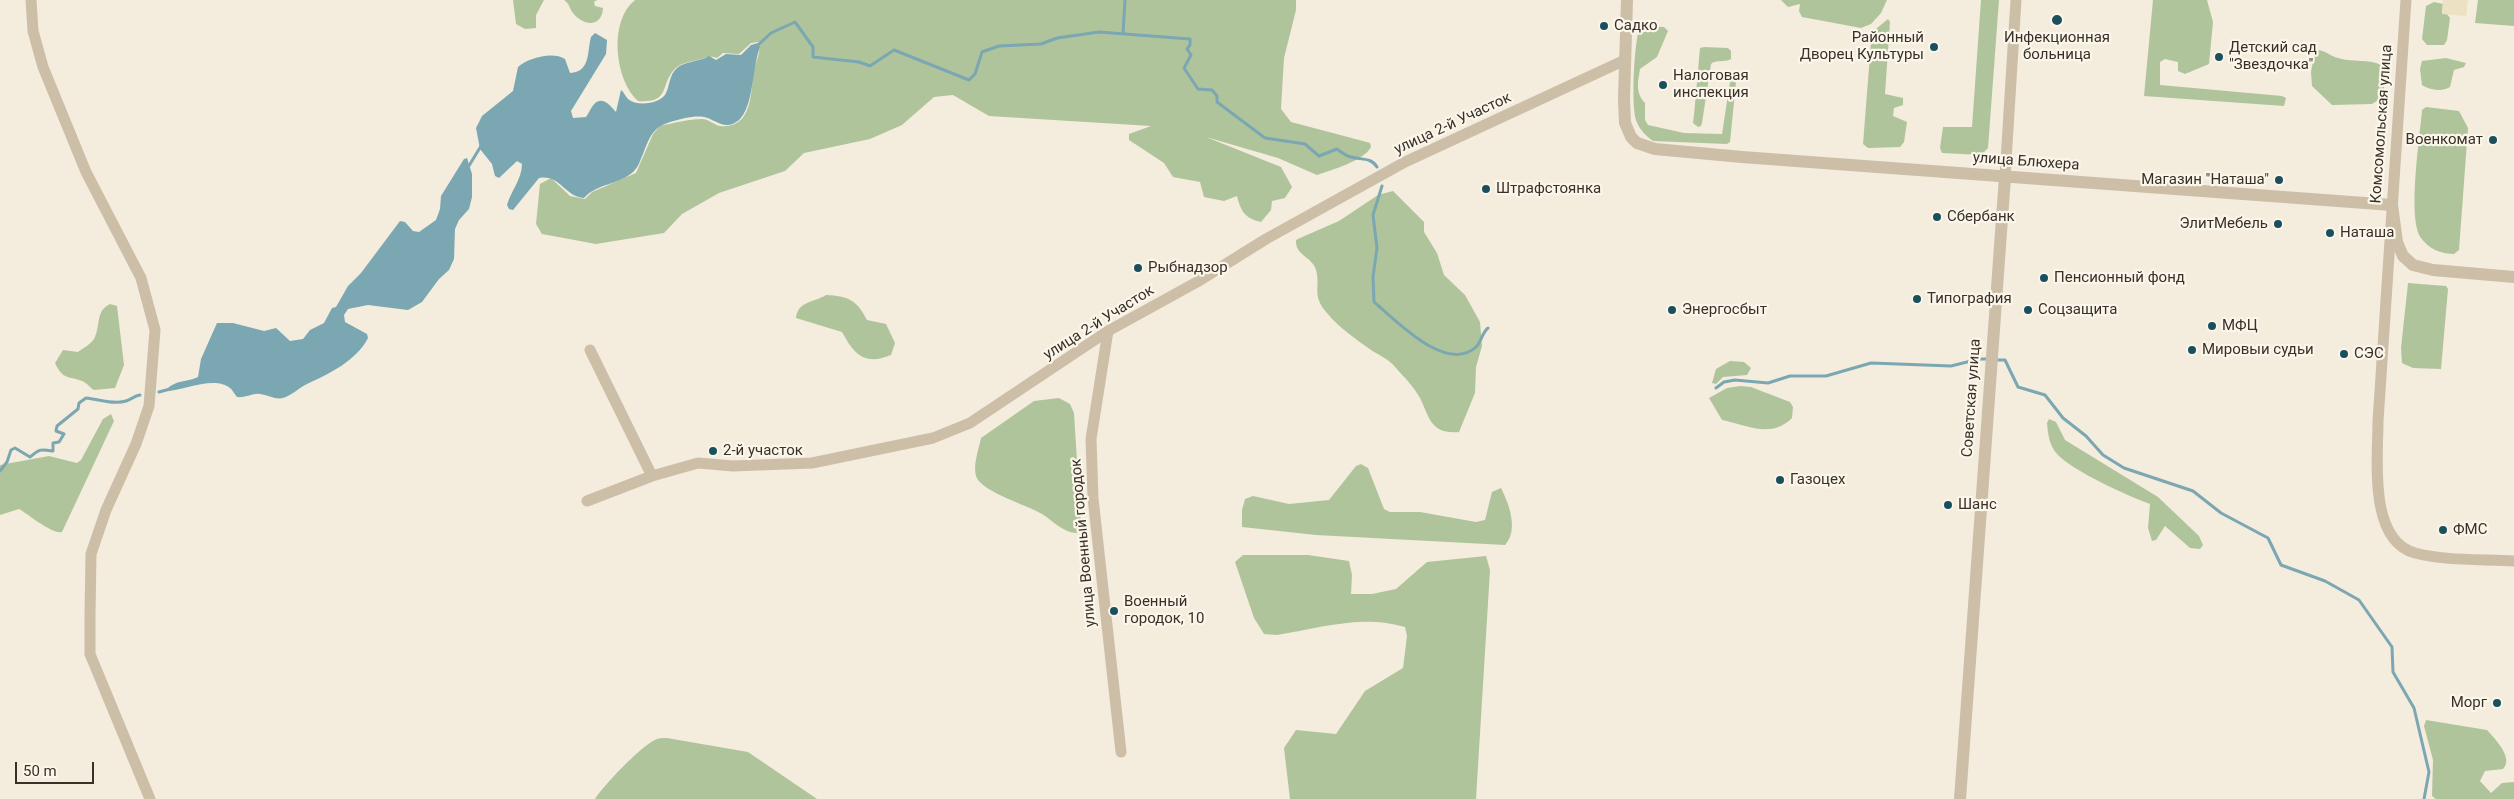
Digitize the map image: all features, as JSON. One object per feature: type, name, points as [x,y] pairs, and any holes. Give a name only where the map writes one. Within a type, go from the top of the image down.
[{"type":"street","points":[[31,0],[33,31],[43,67],[86,172],[141,278],[156,330],[149,406],[136,444],[106,510],[91,554],[90,625],[90,654],[150,799]]},
{"type":"street","name":"улица Блюхера","points":[[1627,0],[1625,123],[1631,137],[1646,147],[1733,156],[2392,205]]},
{"type":"street","name":"Советская улица","points":[[1960,799],[1990,373],[2006,177],[2016,0]]},
{"type":"street","name":"Комсомольская улица","points":[[2406,0],[2378,421],[2378,490],[2386,527],[2406,549],[2427,555],[2514,561]]},
{"type":"street","name":"улица 2-й Участок","points":[[587,501],[652,476],[698,463],[733,466],[812,463],[933,438],[970,423],[1108,332],[1197,282],[1266,239],[1405,162],[1625,60]]},
{"type":"street","points":[[2392,205],[2397,242],[2403,256],[2413,265],[2433,270],[2514,277]]},
{"type":"street","name":"улица Военный городок","points":[[1108,332],[1091,440],[1094,508],[1121,752]]},
{"type":"street","points":[[590,350],[652,476]]},
{"type":"green space","points":[[513,0],[544,0],[536,15],[536,28],[525,29],[516,24]]},
{"type":"green space","points":[[564,0],[597,0],[594,2],[595,6],[603,8],[602,14],[596,22],[582,21]]},
{"type":"green space","points":[[635,0],[1296,0],[1296,10],[1284,58],[1281,109],[1291,122],[1370,143],[1371,147],[1362,157],[1355,161],[1317,175],[1278,158],[1206,137],[1281,167],[1292,187],[1285,198],[1272,201],[1271,210],[1261,222],[1244,213],[1237,196],[1224,201],[1204,197],[1200,182],[1173,177],[1164,163],[1129,140],[1129,134],[1151,126],[989,116],[953,95],[934,97],[902,125],[870,139],[804,153],[785,171],[719,193],[682,214],[664,233],[596,244],[542,234],[536,224],[540,184],[551,178],[570,196],[585,199],[592,192],[636,173],[653,134],[660,126],[686,120],[702,119],[720,126],[730,126],[738,123],[747,110],[759,53],[758,42],[751,43],[739,54],[723,53],[717,58],[708,57],[681,65],[675,68],[669,77],[660,97],[648,101],[638,101],[630,92],[624,80],[618,51],[618,36],[621,22],[626,10]]},
{"type":"green space","points":[[1781,0],[1887,0],[1881,13],[1871,24],[1861,28],[1802,17],[1799,11],[1800,4],[1788,7]]},
{"type":"green space","points":[[1981,0],[1999,0],[1988,148],[1981,155],[1942,153],[1940,148],[1943,127],[1972,127]]},
{"type":"green space","points":[[2153,0],[2207,0],[2213,22],[2209,64],[2185,74],[2178,71],[2178,62],[2165,59],[2160,62],[2160,85],[2282,96],[2286,98],[2284,106],[2144,96]]},
{"type":"green space","points":[[2478,0],[2514,0],[2514,26],[2475,23]]},
{"type":"green space","points":[[2434,2],[2443,4],[2442,13],[2447,14],[2450,18],[2447,40],[2444,45],[2427,45],[2422,39],[2426,6]]},
{"type":"green space","points":[[1888,19],[1890,22],[1885,94],[1903,98],[1903,105],[1894,108],[1893,116],[1907,122],[1904,142],[1900,147],[1868,148],[1863,144],[1871,42],[1877,28]]},
{"type":"green space","points":[[1640,26],[1664,27],[1668,31],[1657,57],[1640,69],[1638,91],[1645,103],[1645,120],[1648,125],[1684,133],[1722,134],[1730,82],[1733,80],[1736,82],[1730,142],[1727,144],[1653,141],[1645,135],[1636,120],[1634,112],[1633,87],[1636,45]]},
{"type":"green space","points":[[1700,48],[1728,48],[1731,51],[1731,59],[1711,64],[1702,123],[1698,127],[1693,123]]},
{"type":"green space","points":[[2315,50],[2335,57],[2372,62],[2383,66],[2385,77],[2383,97],[2372,104],[2332,105],[2312,86],[2311,72]]},
{"type":"green space","points":[[2446,58],[2466,63],[2464,67],[2454,70],[2450,87],[2436,90],[2422,85],[2420,69],[2422,61]]},
{"type":"green space","points":[[2426,107],[2459,111],[2468,128],[2459,250],[2454,254],[2440,252],[2432,248],[2421,238],[2417,228],[2415,214],[2416,177],[2422,110]]},
{"type":"green space","points":[[1393,191],[1424,222],[1424,232],[1437,253],[1444,275],[1465,295],[1480,322],[1482,346],[1476,367],[1475,393],[1459,432],[1442,430],[1432,423],[1415,390],[1394,365],[1354,338],[1331,318],[1319,301],[1314,265],[1301,253],[1296,245],[1296,240],[1339,221],[1378,195]]},
{"type":"green space","points":[[2408,283],[2446,286],[2448,289],[2441,369],[2413,368],[2402,363],[2401,348]]},
{"type":"green space","points":[[826,295],[851,300],[867,320],[886,324],[895,343],[891,355],[874,359],[861,356],[851,346],[842,332],[796,318],[797,312],[803,305]]},
{"type":"green space","points":[[110,304],[117,306],[124,365],[115,388],[94,390],[84,382],[64,376],[55,363],[63,350],[78,352],[93,341],[100,315],[105,307]]},
{"type":"green space","points":[[1730,361],[1744,362],[1751,368],[1747,375],[1723,377],[1716,384],[1712,383],[1716,369]]},
{"type":"green space","points":[[1751,387],[1790,402],[1793,407],[1792,418],[1776,428],[1767,429],[1758,429],[1722,420],[1709,398],[1727,388]]},
{"type":"green space","points":[[1059,398],[1070,404],[1074,413],[1081,525],[1077,533],[1066,530],[1040,513],[990,490],[978,480],[975,470],[981,438],[1034,401]]},
{"type":"green space","points":[[111,414],[114,421],[62,532],[47,527],[19,509],[0,515],[0,465],[49,456],[77,463],[81,460],[103,419]]},
{"type":"green space","points":[[2049,419],[2056,422],[2065,440],[2158,497],[2199,536],[2203,545],[2200,549],[2190,548],[2165,526],[2156,540],[2152,541],[2148,528],[2150,504],[2101,482],[2065,461],[2058,455],[2051,444],[2047,423]]},
{"type":"green space","points":[[1361,464],[1368,468],[1384,509],[1390,512],[1420,512],[1476,522],[1485,520],[1492,492],[1501,488],[1511,517],[1512,525],[1509,539],[1505,545],[1316,535],[1242,527],[1242,510],[1245,499],[1253,496],[1289,504],[1329,500],[1356,466]]},
{"type":"green space","points":[[1243,555],[1308,555],[1349,561],[1352,575],[1351,594],[1372,594],[1396,589],[1427,562],[1486,556],[1490,570],[1476,799],[1290,799],[1284,748],[1296,730],[1336,734],[1365,691],[1403,668],[1407,636],[1405,627],[1373,622],[1325,626],[1277,635],[1264,634],[1254,618],[1235,562]]},
{"type":"green space","points":[[2426,720],[2487,730],[2505,754],[2506,765],[2503,769],[2485,771],[2480,781],[2491,793],[2502,783],[2514,782],[2514,799],[2436,799],[2432,796],[2433,760],[2424,726]]},
{"type":"green space","points":[[667,738],[748,752],[817,799],[595,799],[614,776],[641,750],[656,739]]},
{"type":"shaded area","points":[[2443,0],[2468,0],[2466,16],[2442,14]]},
{"type":"water","points":[[595,33],[607,40],[606,54],[571,111],[573,118],[586,117],[594,104],[599,101],[607,103],[616,112],[621,90],[628,99],[637,103],[643,104],[659,100],[666,93],[672,74],[680,66],[709,56],[716,60],[726,54],[741,55],[751,45],[758,43],[760,47],[750,96],[744,114],[739,120],[729,125],[699,117],[685,118],[662,125],[653,133],[637,167],[628,176],[595,189],[584,198],[577,197],[552,179],[539,178],[513,210],[509,209],[507,205],[520,175],[522,164],[517,161],[499,178],[495,176],[492,164],[480,149],[476,128],[482,116],[513,91],[518,67],[534,58],[554,56],[565,59],[570,73],[577,72],[585,65],[591,37]]},
{"type":"water","points":[[467,158],[472,174],[472,197],[469,209],[459,220],[455,229],[454,259],[449,270],[439,279],[422,302],[408,310],[368,305],[348,309],[344,315],[345,322],[367,334],[368,338],[349,360],[333,371],[283,398],[257,394],[237,397],[230,388],[216,383],[166,391],[176,383],[198,377],[201,359],[217,323],[233,323],[264,331],[276,328],[290,341],[303,339],[310,330],[324,323],[348,286],[361,273],[400,221],[405,222],[413,231],[419,232],[436,220],[440,209],[441,196],[464,159]]},
{"type":"waterway","points":[[1123,33],[1125,0]]},
{"type":"waterway","points":[[757,46],[771,33],[795,22],[813,47],[813,57],[859,62],[870,66],[894,50],[969,80],[975,74],[982,52],[999,46],[1041,44],[1057,38],[1099,32],[1190,39],[1190,45],[1187,49],[1191,55],[1184,68],[1198,89],[1212,90],[1217,96],[1217,102],[1265,138],[1305,144],[1319,156],[1337,149],[1349,156],[1369,160],[1377,167]]},
{"type":"waterway","points":[[467,169],[481,146]]},
{"type":"waterway","points":[[1382,186],[1373,215],[1377,248],[1373,277],[1374,302],[1422,341],[1450,354],[1464,354],[1476,347],[1488,328]]},
{"type":"waterway","points":[[1716,388],[1724,382],[1735,380],[1768,383],[1790,376],[1826,376],[1871,363],[1951,366],[1979,359],[1988,359]]},
{"type":"waterway","points":[[1994,360],[2005,360],[2018,387],[2045,395],[2063,418],[2086,436],[2103,455],[2124,468],[2193,491],[2221,513],[2268,538],[2281,565],[2325,581],[2359,600],[2392,647],[2393,672],[2414,708],[2429,772],[2424,799]]},
{"type":"waterway","points":[[159,392],[170,389]]},
{"type":"waterway","points":[[0,471],[7,462],[11,450],[15,448],[30,457],[41,450],[53,451],[53,443],[59,442],[64,434],[56,431],[57,426],[78,409],[79,403],[86,398],[121,402],[140,395]]},
{"type":"place","name":"Инфекционная больница","points":[[2057,20]]},
{"type":"place","name":"Садко","points":[[1604,26]]},
{"type":"place","name":"Районный Дворец Культуры","points":[[1934,47]]},
{"type":"place","name":"Детский сад \"Звездочка\"","points":[[2219,57]]},
{"type":"place","name":"Налоговая инспекция","points":[[1663,85]]},
{"type":"place","name":"Военкомат","points":[[2493,140]]},
{"type":"place","name":"Магазин \"Наташа\"","points":[[2279,180]]},
{"type":"place","name":"Штрафстоянка","points":[[1486,189]]},
{"type":"place","name":"Сбербанк","points":[[1937,217]]},
{"type":"place","name":"ЭлитМебель","points":[[2278,224]]},
{"type":"place","name":"Наташа","points":[[2330,233]]},
{"type":"place","name":"Рыбнадзор","points":[[1138,268]]},
{"type":"place","name":"Пенсионный фонд","points":[[2044,278]]},
{"type":"place","name":"Типография","points":[[1917,299]]},
{"type":"place","name":"Энергосбыт","points":[[1672,310]]},
{"type":"place","name":"Соцзащита","points":[[2028,310]]},
{"type":"place","name":"МФЦ","points":[[2212,326]]},
{"type":"place","name":"Мировыи судьи","points":[[2192,350]]},
{"type":"place","name":"СЭС","points":[[2344,354]]},
{"type":"place","name":"2-й участок","points":[[713,451]]},
{"type":"place","name":"Газоцех","points":[[1780,480]]},
{"type":"place","name":"Шанс","points":[[1948,505]]},
{"type":"place","name":"ФМС","points":[[2443,530]]},
{"type":"place","name":"Военный городок, 10","points":[[1114,611]]},
{"type":"place","name":"Морг","points":[[2497,703]]}]
